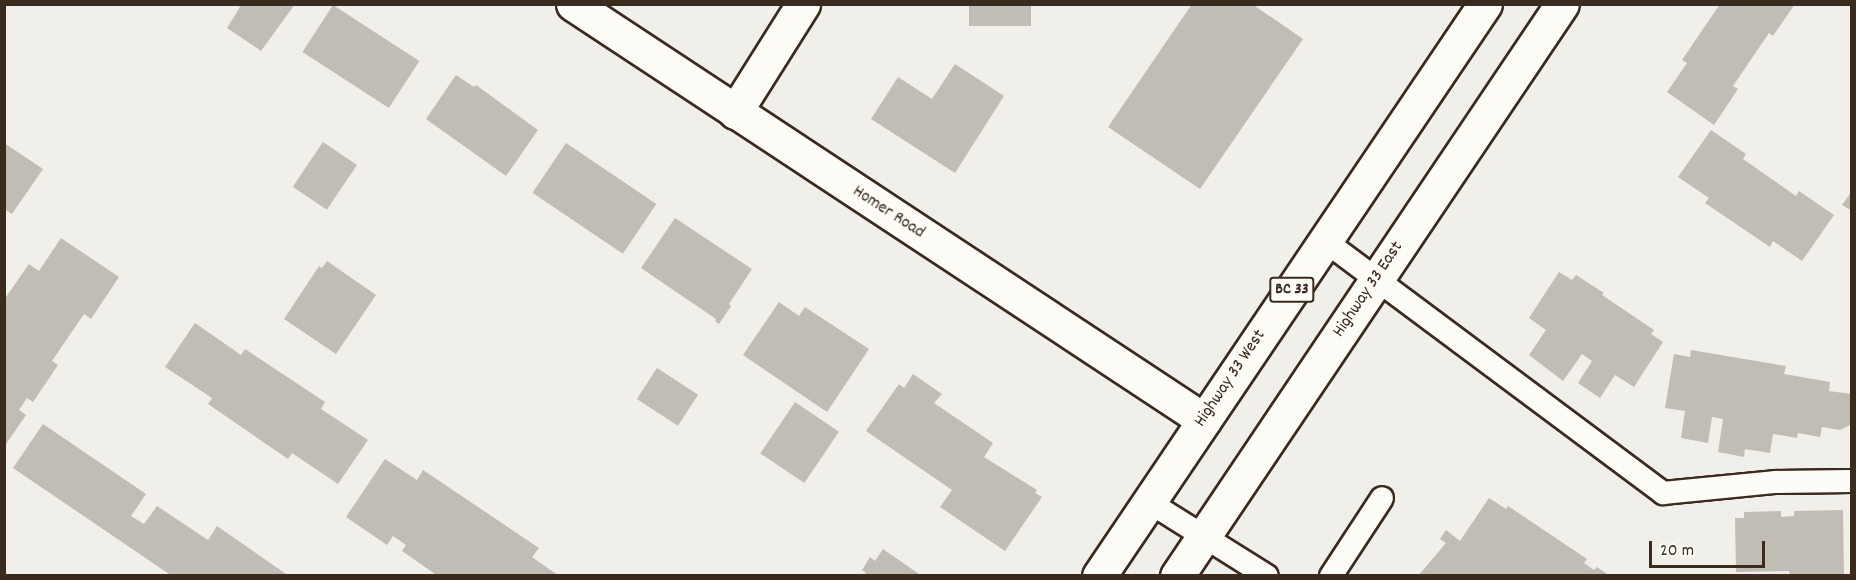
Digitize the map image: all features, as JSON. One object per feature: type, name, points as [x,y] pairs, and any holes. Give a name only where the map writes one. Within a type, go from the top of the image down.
[{"type":"main road","name":"Homer Road","points":[[573,4],[1204,420]]},
{"type":"main road","points":[[735,112],[803,4]]},
{"type":"main road","name":"Highway 33 West","points":[[1099,576],[1485,4]]},
{"type":"main road","name":"Highway 33 East","points":[[1177,576],[1562,4]]},
{"type":"lane","points":[[1325,241],[1664,493],[1776,482],[1851,481]]},
{"type":"lane","points":[[1331,576],[1382,498]]},
{"type":"lane","points":[[1149,502],[1267,576]]},
{"type":"building","points":[[237,4],[295,4],[261,51],[227,28],[240,7]]},
{"type":"building","points":[[969,4],[1031,4],[1031,26],[969,26]]},
{"type":"building","points":[[1192,4],[1252,4],[1303,39],[1200,189],[1108,127]]},
{"type":"building","points":[[1720,4],[1795,4],[1773,36],[1769,33],[1733,86],[1738,89],[1714,125],[1667,92],[1687,63],[1682,60]]},
{"type":"building","points":[[333,5],[419,61],[389,108],[303,52]]},
{"type":"building","points":[[955,64],[1004,96],[955,173],[871,119],[898,77],[932,99]]},
{"type":"building","points":[[456,75],[474,87],[476,85],[538,130],[506,176],[426,119]]},
{"type":"building","points":[[1711,130],[1746,154],[1743,159],[1796,196],[1799,191],[1834,215],[1802,261],[1773,241],[1770,247],[1705,203],[1709,198],[1678,177]]},
{"type":"building","points":[[323,142],[357,165],[327,210],[293,187]]},
{"type":"building","points":[[4,143],[43,169],[12,214],[4,209]]},
{"type":"building","points":[[566,143],[656,204],[623,254],[532,193]]},
{"type":"building","points":[[1852,191],[1852,211],[1842,205]]},
{"type":"building","points":[[675,218],[752,269],[719,324],[715,321],[716,319],[641,268]]},
{"type":"building","points":[[61,238],[119,277],[91,319],[84,314],[52,361],[58,365],[33,402],[27,398],[19,410],[26,415],[4,447],[4,300],[29,264],[39,271]]},
{"type":"building","points":[[327,261],[376,295],[336,354],[284,319],[319,266],[322,268]]},
{"type":"building","points":[[1559,272],[1572,280],[1576,275],[1604,293],[1602,295],[1654,330],[1651,334],[1663,342],[1634,387],[1615,375],[1600,398],[1578,383],[1592,361],[1582,354],[1563,381],[1529,355],[1546,330],[1529,318]]},
{"type":"building","points":[[779,302],[799,316],[805,307],[869,349],[827,412],[743,355]]},
{"type":"building","points":[[195,323],[241,355],[245,349],[325,402],[321,409],[368,440],[338,484],[292,453],[288,459],[208,404],[212,398],[165,367]]},
{"type":"building","points":[[1691,350],[1786,366],[1784,374],[1830,382],[1829,391],[1852,394],[1852,424],[1840,430],[1822,427],[1820,437],[1798,433],[1797,438],[1773,434],[1770,453],[1745,449],[1744,457],[1718,452],[1723,419],[1712,417],[1708,443],[1681,438],[1685,411],[1665,408],[1674,354],[1690,357]]},
{"type":"building","points":[[657,368],[698,395],[678,426],[637,399]]},
{"type":"building","points":[[913,374],[942,394],[934,403],[993,443],[984,457],[1037,490],[1035,493],[1042,497],[1005,551],[940,507],[952,490],[866,431],[899,384],[904,388]]},
{"type":"building","points":[[795,402],[839,432],[804,483],[760,453]]},
{"type":"building","points":[[43,424],[146,494],[131,516],[144,524],[157,506],[208,540],[217,526],[289,576],[172,576],[13,468]]},
{"type":"building","points":[[385,459],[417,480],[423,470],[539,548],[532,557],[559,576],[438,576],[402,551],[406,545],[393,536],[387,545],[346,517]]},
{"type":"building","points":[[1489,498],[1506,509],[1508,506],[1587,559],[1584,563],[1594,570],[1597,567],[1610,576],[1418,576],[1446,543],[1440,539],[1446,530],[1460,541]]},
{"type":"building","points":[[1843,510],[1844,576],[1790,576],[1789,571],[1736,572],[1735,518],[1744,518],[1744,512],[1781,511],[1781,517],[1794,516],[1794,511]]},
{"type":"building","points":[[883,549],[922,576],[864,576],[866,573],[862,570],[870,557],[875,561]]}]
